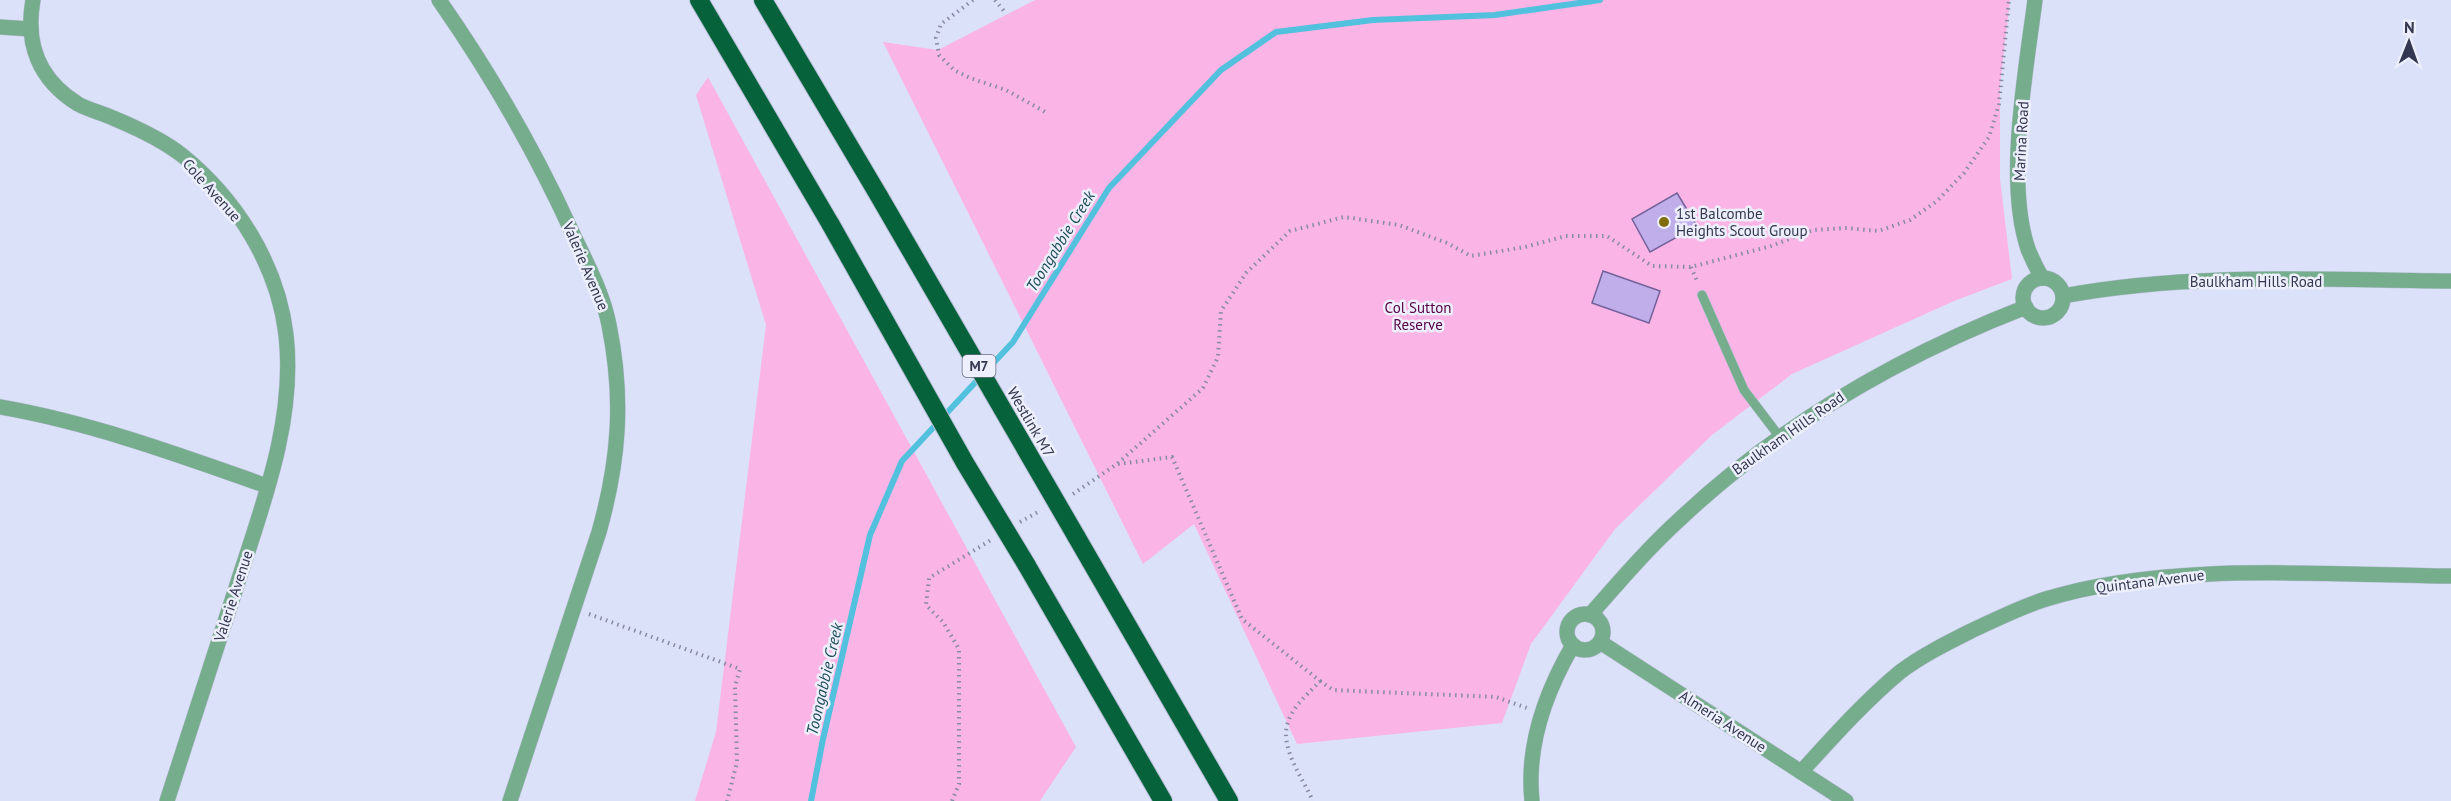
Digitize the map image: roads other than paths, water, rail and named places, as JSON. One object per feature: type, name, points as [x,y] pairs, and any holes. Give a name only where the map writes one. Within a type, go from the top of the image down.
[{"type":"highway","points":[[699,0],[831,225],[965,463],[1163,801]]},
{"type":"highway","name":"Westlink M7","points":[[763,0],[1229,801]]},
{"type":"street","name":"Cole Avenue","points":[[33,0],[30,29],[36,57],[53,83],[79,104],[153,136],[183,156],[235,210],[259,248],[277,292],[286,333],[289,375],[284,418],[267,486]]},
{"type":"street","name":"Valerie Avenue","points":[[439,0],[504,99],[558,201],[591,272],[609,323],[617,378],[619,435],[611,489],[510,801]]},
{"type":"street","name":"Marina Road","points":[[2035,0],[2020,121],[2018,170],[2021,215],[2028,248],[2042,278]]},
{"type":"street","points":[[0,27],[30,29]]},
{"type":"street","points":[[2042,278],[2049,279],[2058,285],[2063,296],[2060,308],[2052,316],[2038,317],[2026,308],[2024,300],[2026,288],[2042,278]]},
{"type":"street","name":"Baulkham Hills Road","points":[[2063,296],[2105,288],[2165,282],[2451,281]]},
{"type":"street","name":"Baulkham Hills Road","points":[[1590,615],[1679,519],[1779,436],[1825,405],[1913,356],[1974,327],[2026,308]]},
{"type":"street","points":[[0,407],[52,416],[98,429],[267,486]]},
{"type":"street","name":"Valerie Avenue","points":[[167,801],[267,486]]},
{"type":"street","name":"Quintana Avenue","points":[[1802,772],[1858,710],[1902,671],[1944,644],[2045,599],[2108,584],[2220,573],[2451,576]]},
{"type":"street","points":[[1580,615],[1590,615],[1601,624],[1602,636],[1596,646],[1586,650],[1573,645],[1567,635],[1570,623],[1580,615]]},
{"type":"street","name":"Almeria Avenue","points":[[1600,642],[1846,801]]},
{"type":"street","points":[[1532,801],[1531,767],[1541,712],[1550,688],[1573,645]]},
{"type":"lane","points":[[1702,295],[1744,390],[1779,436]]},
{"type":"waterway","name":"Toongabbie Creek","points":[[811,801],[870,535],[902,461],[1013,342],[1109,188],[1221,70],[1276,32],[1373,20],[1495,15],[1600,0]]},
{"type":"place","name":"1st Balcombe Heights Scout Group","points":[[1664,222]]},
{"type":"park label","name":"Col Sutton Reserve","points":[[1418,316]]}]
